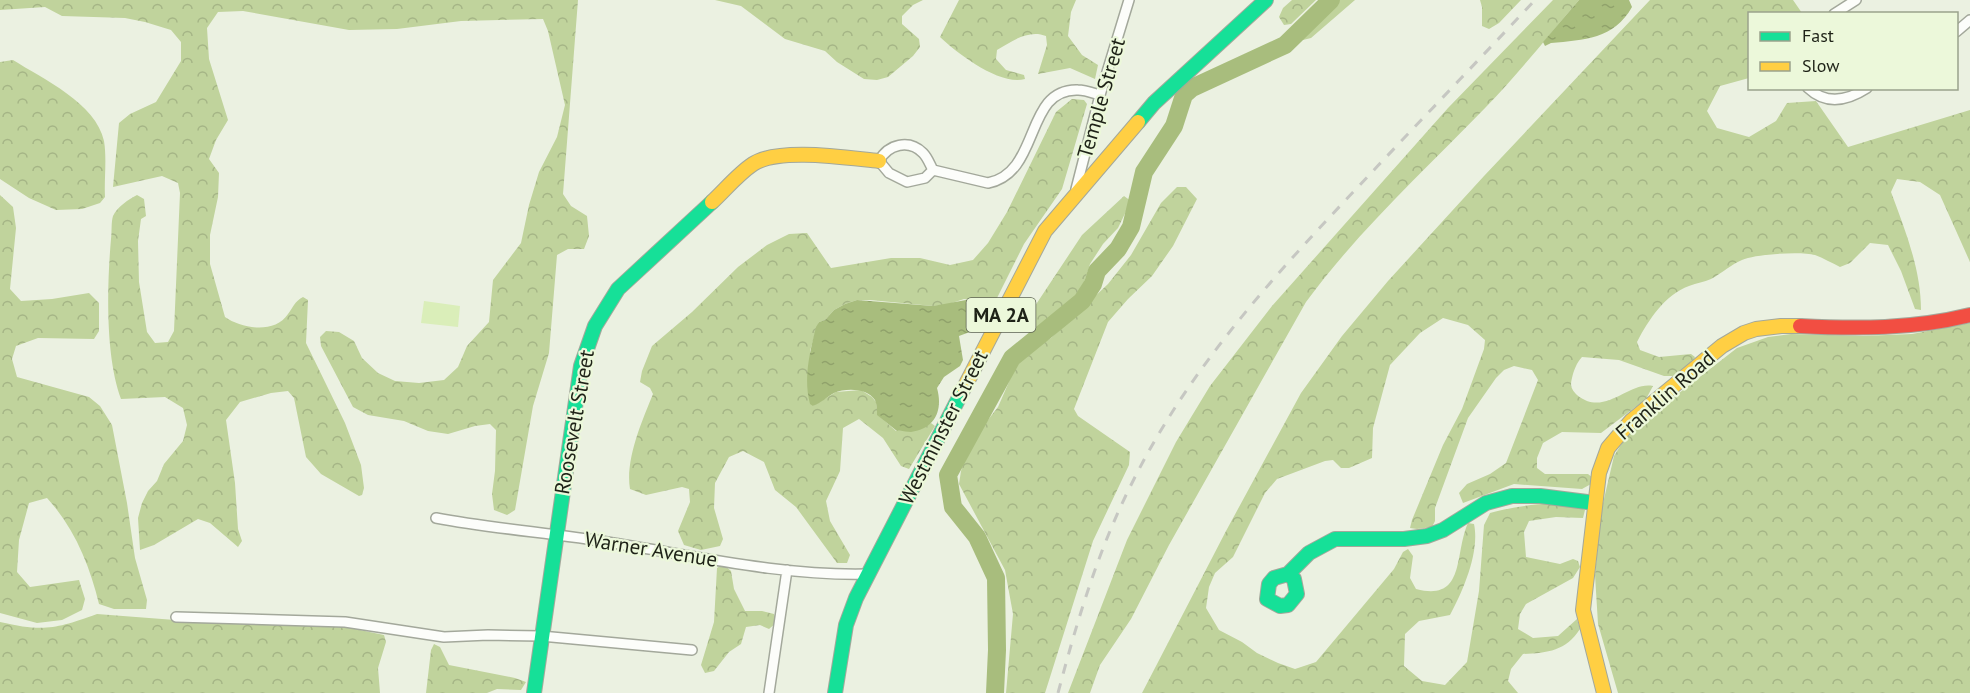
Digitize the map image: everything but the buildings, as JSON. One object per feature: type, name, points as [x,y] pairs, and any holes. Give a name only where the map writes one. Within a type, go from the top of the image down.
[{"type":"main road","name":"Westminster Street","points":[[835,693],[846,625],[867,574],[1036,246],[1074,197],[1165,92],[1266,0]]},
{"type":"main road","name":"Roosevelt Street","points":[[534,693],[581,366],[594,326],[618,290],[754,163],[787,154],[879,161]]},
{"type":"main road","name":"Franklin Road","points":[[1604,693],[1583,610],[1602,461],[1615,435],[1718,349],[1738,336],[1763,327],[1879,328],[1940,322],[1970,315]]},
{"type":"main road","points":[[1288,574],[1299,560],[1322,544],[1335,539],[1425,537],[1440,533],[1485,503],[1498,498],[1527,495],[1595,503]]},
{"type":"street","name":"Temple Street","points":[[1074,197],[1100,95],[1129,0]]},
{"type":"street","points":[[1837,12],[1856,0]]},
{"type":"street","points":[[1958,30],[1970,20]]},
{"type":"street","points":[[933,170],[925,178],[907,182],[889,173],[879,161],[890,147],[904,145],[916,147],[925,155],[933,170],[988,183],[1007,176],[1017,165],[1046,104],[1056,96],[1067,91],[1079,90],[1100,95]]},
{"type":"street","points":[[1811,90],[1823,98],[1838,100],[1851,98],[1864,90]]},
{"type":"street","name":"Warner Avenue","points":[[436,518],[480,526],[556,533],[786,570],[827,575],[867,574]]},
{"type":"street","points":[[769,693],[786,570]]},
{"type":"street","points":[[176,617],[345,622],[450,638],[488,634],[542,636],[692,650]]},
{"type":"green space","points":[[0,0],[578,0],[563,194],[571,206],[587,216],[589,236],[584,249],[568,249],[557,255],[549,353],[533,406],[515,510],[507,515],[494,510],[492,494],[496,430],[490,424],[448,434],[428,431],[404,421],[368,415],[353,407],[321,346],[320,337],[326,331],[339,332],[354,341],[362,358],[378,373],[395,381],[419,383],[444,380],[458,367],[467,346],[489,322],[493,280],[521,243],[539,172],[557,137],[565,105],[548,31],[543,19],[461,21],[397,29],[349,30],[243,11],[218,12],[207,28],[209,59],[228,120],[216,140],[209,159],[219,173],[218,197],[210,235],[210,264],[225,317],[249,327],[267,327],[282,320],[303,297],[308,300],[306,343],[345,423],[361,465],[364,488],[362,495],[359,496],[321,474],[306,457],[294,398],[288,391],[271,393],[240,402],[226,420],[235,483],[238,529],[242,541],[238,547],[210,523],[198,519],[154,545],[140,550],[138,518],[142,503],[148,491],[157,481],[164,464],[183,441],[187,425],[183,408],[165,397],[121,399],[112,362],[110,342],[109,277],[112,221],[120,206],[127,201],[137,195],[144,199],[146,216],[141,219],[138,241],[139,282],[147,332],[155,343],[168,342],[174,331],[180,193],[178,183],[162,176],[113,187],[119,123],[130,114],[156,102],[181,61],[181,42],[171,30],[145,22],[125,18],[62,16],[45,7],[0,10]]},
{"type":"green space","points":[[715,0],[923,0],[913,5],[902,16],[902,24],[919,39],[920,47],[888,77],[877,80],[864,79],[837,62],[825,51],[785,39],[741,6]]},
{"type":"green space","points":[[959,0],[1076,0],[1071,12],[1068,36],[1082,55],[1098,65],[1095,79],[1070,68],[1038,74],[1047,45],[1046,36],[1040,34],[1021,37],[997,50],[996,59],[1006,70],[1024,75],[1025,79],[1004,78],[980,67],[940,37]]},
{"type":"green space","points":[[1292,0],[1316,0],[1291,24],[1284,25],[1279,17],[1283,8]]},
{"type":"green space","points":[[1337,0],[1355,0],[1311,38],[1303,40],[1303,33]]},
{"type":"green space","points":[[1480,0],[1521,0],[1499,23],[1489,29],[1482,26]]},
{"type":"green space","points":[[1553,0],[1579,0],[1498,94],[1348,250],[1306,302],[1169,545],[1131,619],[1100,665],[1090,693],[1068,693],[1127,540],[1176,442],[1210,386],[1272,306],[1448,108]]},
{"type":"green space","points":[[1650,0],[1793,0],[1801,12],[1748,12],[1748,78],[1720,86],[1707,111],[1717,128],[1749,137],[1776,121],[1787,103],[1816,101],[1848,147],[1970,110],[1970,262],[1940,195],[1920,182],[1897,179],[1891,192],[1915,265],[1921,310],[1915,309],[1901,271],[1888,245],[1870,243],[1850,263],[1840,267],[1818,256],[1808,254],[1789,253],[1742,260],[1711,279],[1689,286],[1672,295],[1658,309],[1642,333],[1637,342],[1640,350],[1659,357],[1691,354],[1695,357],[1692,364],[1676,376],[1664,376],[1619,360],[1582,357],[1578,362],[1571,383],[1573,391],[1587,401],[1597,403],[1607,401],[1644,386],[1653,386],[1646,399],[1601,433],[1562,432],[1543,443],[1537,458],[1537,468],[1545,474],[1588,474],[1593,478],[1591,484],[1582,489],[1514,484],[1463,503],[1459,493],[1467,484],[1490,474],[1506,463],[1538,380],[1532,370],[1514,366],[1504,370],[1496,378],[1468,418],[1435,508],[1435,521],[1432,527],[1417,529],[1410,528],[1412,520],[1443,445],[1462,409],[1484,349],[1485,340],[1468,325],[1443,318],[1420,333],[1390,365],[1373,428],[1372,458],[1349,468],[1341,468],[1333,460],[1325,461],[1277,479],[1265,493],[1233,557],[1215,573],[1209,587],[1206,608],[1219,630],[1257,653],[1295,669],[1316,662],[1394,569],[1403,552],[1408,549],[1413,556],[1410,578],[1416,589],[1432,591],[1443,589],[1451,582],[1456,572],[1468,523],[1474,524],[1475,547],[1469,571],[1450,615],[1419,621],[1405,634],[1404,666],[1422,681],[1445,685],[1467,662],[1479,591],[1484,525],[1490,513],[1525,506],[1564,504],[1585,510],[1583,518],[1556,517],[1529,521],[1524,532],[1526,557],[1560,564],[1573,559],[1578,561],[1580,567],[1573,578],[1526,604],[1520,614],[1518,629],[1533,638],[1558,636],[1577,619],[1580,629],[1575,636],[1555,649],[1523,654],[1511,669],[1508,681],[1518,693],[1142,693],[1301,393],[1342,336],[1388,281]]},
{"type":"green space","points":[[13,60],[67,93],[91,115],[99,127],[104,141],[105,155],[105,197],[100,203],[82,209],[56,210],[29,198],[0,179],[0,62]]},
{"type":"green space","points":[[1072,99],[1084,100],[1087,104],[1062,189],[1024,244],[992,308],[988,302],[964,299],[946,305],[933,306],[857,300],[834,310],[825,320],[819,322],[810,351],[813,406],[836,392],[861,390],[872,397],[876,402],[878,415],[896,431],[920,429],[931,423],[935,426],[909,469],[901,466],[883,438],[859,419],[843,428],[840,471],[826,501],[830,521],[850,555],[847,563],[837,563],[796,507],[775,490],[764,462],[743,451],[729,457],[715,483],[714,508],[723,539],[720,546],[701,550],[684,545],[678,531],[690,502],[689,489],[682,487],[646,495],[630,489],[632,453],[653,394],[650,388],[640,382],[652,346],[692,312],[738,267],[767,245],[789,234],[807,233],[831,268],[891,258],[920,258],[950,265],[973,260],[988,243],[1007,212],[1056,112]]},
{"type":"green space","points":[[1177,187],[1186,187],[1197,199],[1173,246],[1152,276],[1108,322],[1074,409],[1078,416],[1130,452],[1129,465],[1093,541],[1045,693],[1006,693],[1013,614],[1005,570],[959,484],[970,443],[998,407],[1019,359],[1051,338],[1108,284],[1131,255],[1161,203]]},
{"type":"green space","points":[[0,195],[13,207],[16,228],[10,289],[21,301],[89,293],[99,303],[99,331],[94,339],[38,338],[16,346],[12,359],[17,377],[89,397],[100,406],[112,425],[135,558],[147,600],[146,609],[114,609],[99,604],[80,548],[65,521],[47,498],[29,503],[19,540],[17,572],[30,587],[79,580],[85,599],[82,610],[62,620],[37,623],[0,613]]},
{"type":"green space","points":[[1124,196],[1131,201],[1118,228],[1103,244],[1090,264],[1084,283],[1071,302],[1038,329],[1029,327],[1029,315],[1082,235]]},
{"type":"green space","points":[[1970,323],[1970,693],[1618,693],[1598,624],[1595,575],[1601,512],[1614,456],[1629,432],[1737,348],[1768,337],[1791,334],[1863,336],[1912,334]]},
{"type":"green space","points":[[723,564],[731,571],[734,589],[745,611],[774,614],[777,622],[769,629],[760,625],[746,627],[741,644],[729,652],[714,671],[705,673],[701,665],[714,622],[717,568]]},
{"type":"green space","points":[[97,614],[175,620],[336,625],[384,635],[386,642],[378,668],[380,693],[0,693],[0,622],[39,628],[59,626]]},
{"type":"green space","points":[[434,644],[440,647],[449,665],[526,682],[521,690],[497,689],[487,693],[426,693],[431,650]]},
{"type":"shaded area","points":[[424,301],[460,306],[458,327],[421,323]]},
{"type":"water","points":[[1579,0],[1629,0],[1632,7],[1625,18],[1607,32],[1586,39],[1551,43],[1545,46],[1543,42]]},
{"type":"water","points":[[977,298],[983,299],[992,308],[983,327],[959,336],[963,360],[960,366],[944,377],[937,388],[938,410],[936,417],[926,427],[911,432],[897,431],[877,415],[875,400],[862,391],[839,391],[816,405],[810,404],[807,375],[816,327],[834,310],[857,300],[933,306]]},
{"type":"waterway","points":[[995,693],[996,578],[977,537],[953,507],[948,475],[1012,358],[1082,301],[1093,284],[1097,271],[1118,249],[1131,227],[1144,172],[1174,126],[1184,95],[1192,88],[1285,45],[1331,0]]},
{"type":"railway","points":[[1058,693],[1081,613],[1120,508],[1154,442],[1205,364],[1233,327],[1293,257],[1535,0]]},
{"type":"traffic: fast","points":[[1138,122],[1154,103],[1266,0]]},
{"type":"traffic: fast","points":[[534,693],[581,366],[595,326],[618,289],[712,202]]},
{"type":"traffic: fast","points":[[835,693],[846,625],[856,598],[964,388]]},
{"type":"traffic: fast","points":[[1288,574],[1294,579],[1297,594],[1288,605],[1280,606],[1267,599],[1269,584],[1274,578],[1288,574],[1309,553],[1335,539],[1404,539],[1427,536],[1443,530],[1486,503],[1512,496],[1540,496],[1595,503]]},
{"type":"traffic: slow","points":[[964,388],[1045,231],[1138,122]]},
{"type":"traffic: slow","points":[[712,202],[747,168],[765,159],[779,156],[814,155],[879,161]]},
{"type":"traffic: slow","points":[[1604,693],[1583,610],[1599,473],[1608,448],[1631,421],[1722,346],[1756,329],[1800,326]]},
{"type":"traffic: jam","points":[[1800,326],[1885,327],[1928,323],[1970,315]]}]
